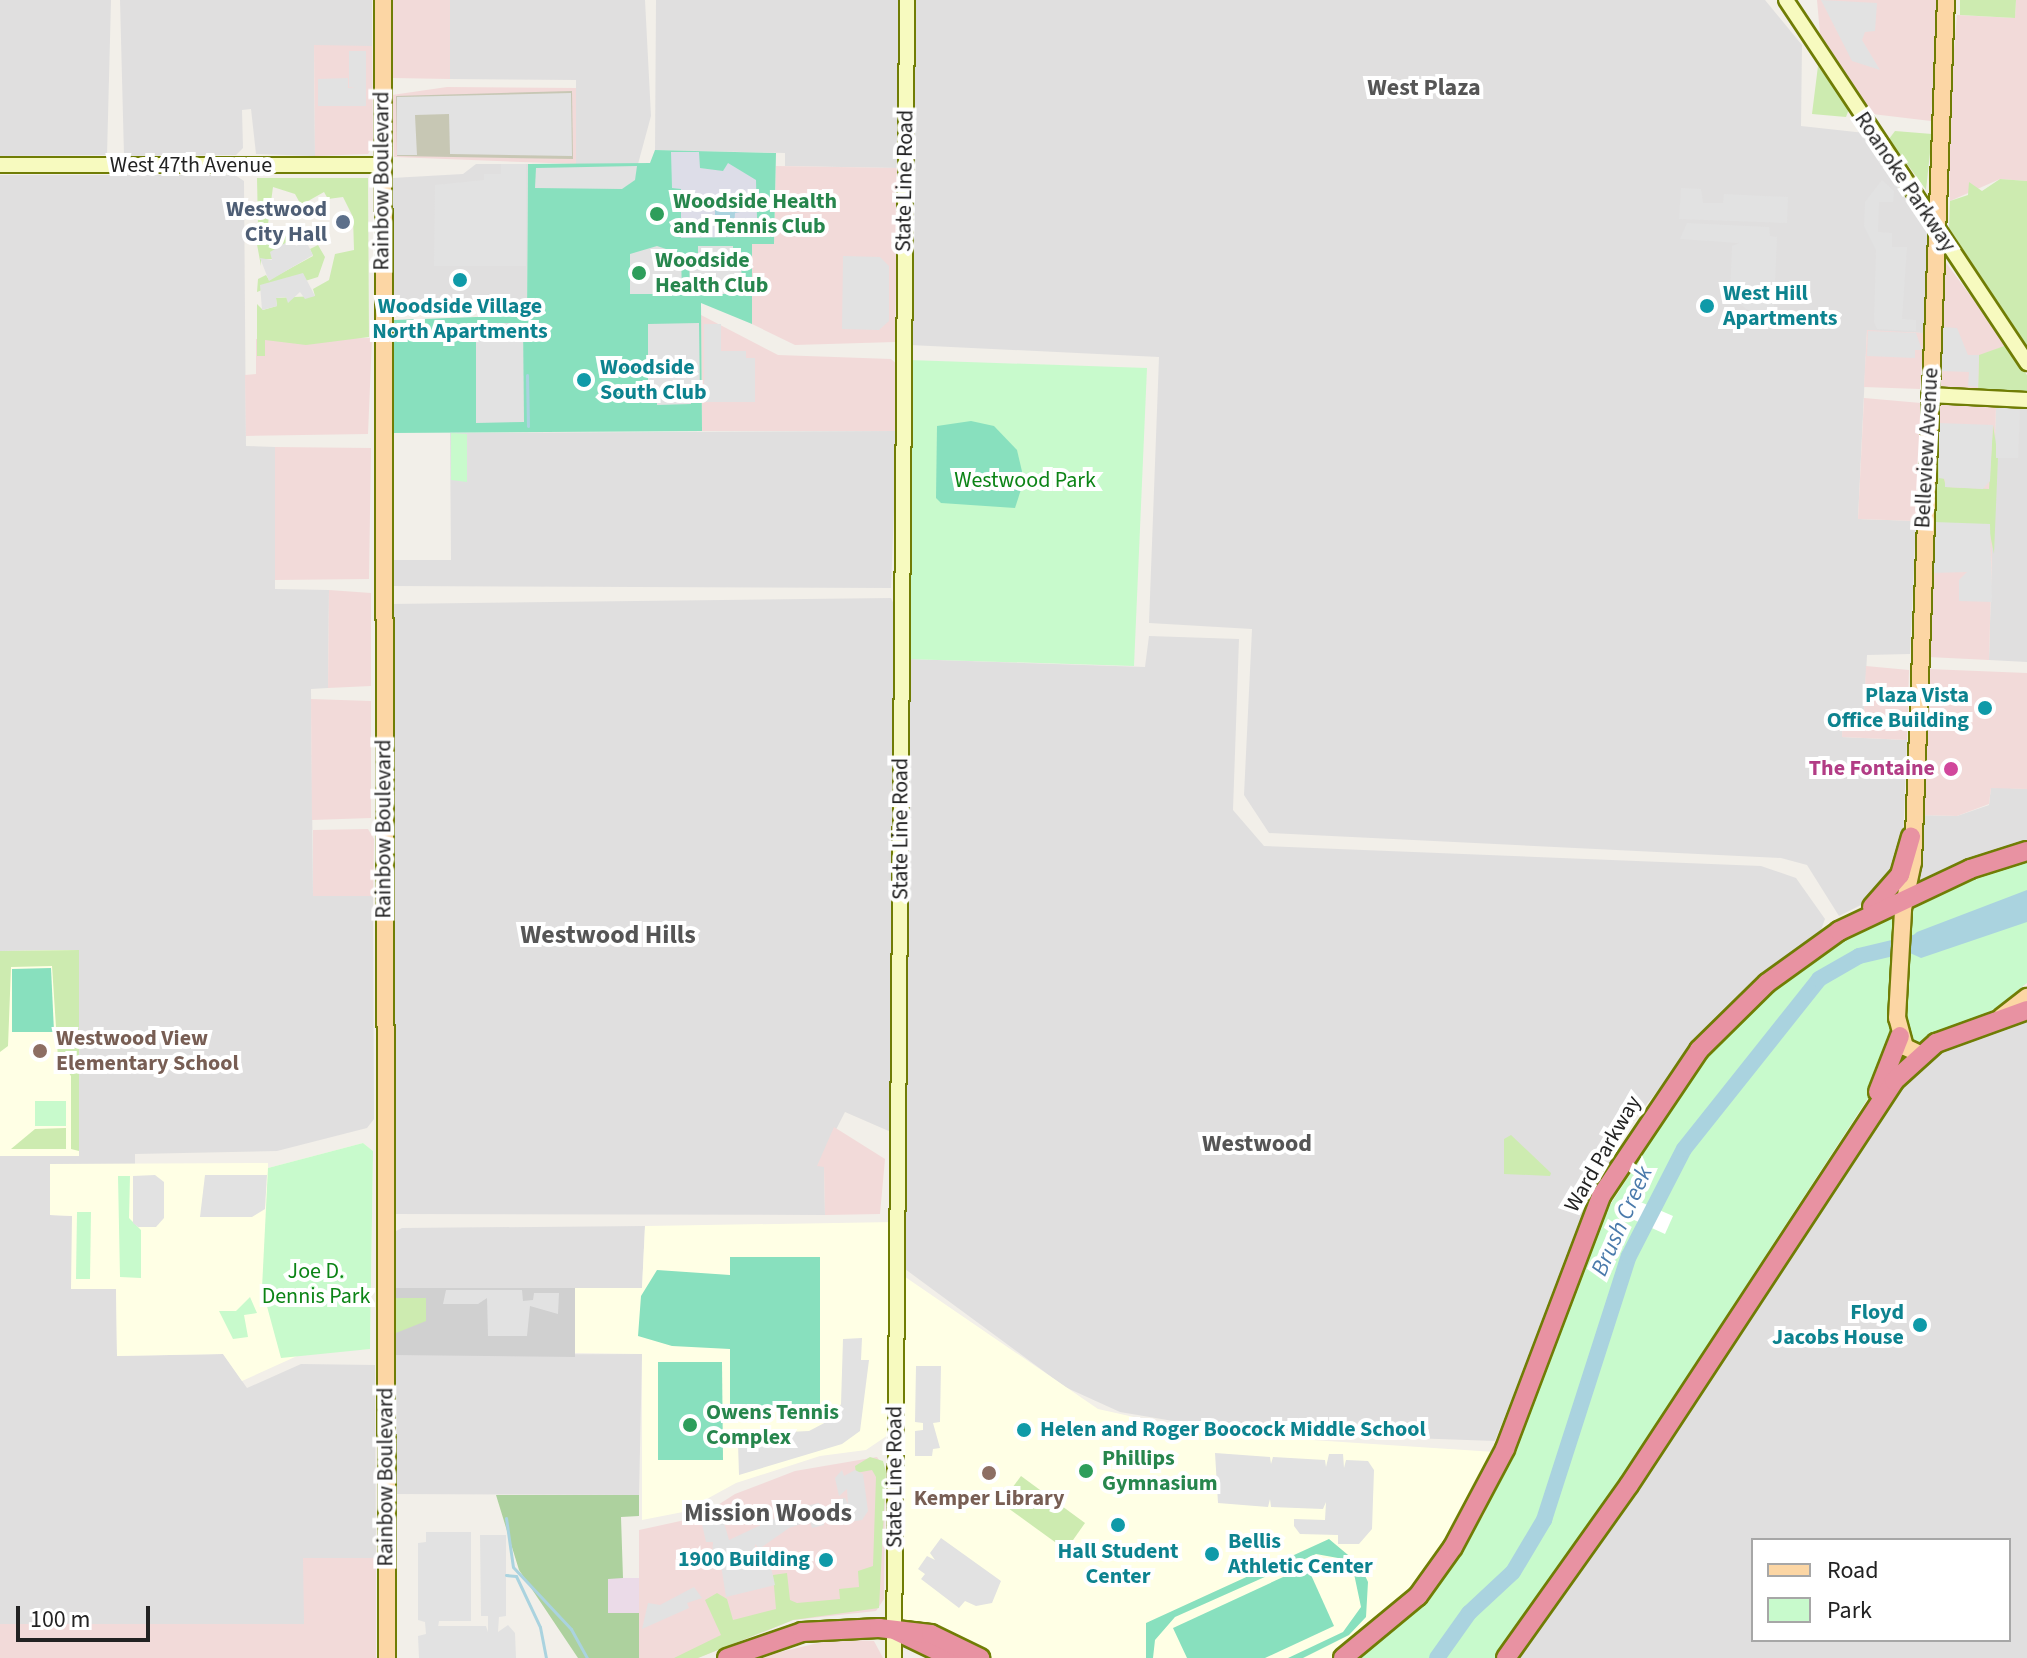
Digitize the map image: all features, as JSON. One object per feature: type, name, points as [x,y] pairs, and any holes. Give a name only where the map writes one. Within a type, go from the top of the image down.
[{"type":"highway","points":[[1861,918],[1900,875],[1911,837]]},
{"type":"highway","name":"Ward Parkway","points":[[1343,1658],[1418,1596],[1485,1492],[1601,1196],[1646,1122],[1732,1014],[1804,954],[1861,918],[1909,895],[2027,851]]},
{"type":"highway","points":[[1506,1658],[1629,1485],[1869,1117],[1920,1054],[1999,1018],[2027,1010]]},
{"type":"highway","points":[[1869,1117],[1900,1036]]},
{"type":"highway","points":[[894,1629],[952,1658]]},
{"type":"highway","points":[[727,1658],[802,1632],[894,1629],[931,1634],[980,1658]]},
{"type":"main road","name":"Rainbow Boulevard","points":[[383,0],[387,1658]]},
{"type":"main road","name":"Belleview Avenue","points":[[1900,1036],[1909,895],[1946,0]]},
{"type":"main road","points":[[1999,1018],[2027,997]]},
{"type":"main road","points":[[1900,1036],[1910,1052],[1920,1054]]},
{"type":"street","name":"State Line Road","points":[[894,1658],[907,0]]},
{"type":"street","name":"Roanoke Parkway","points":[[1786,0],[2027,363]]},
{"type":"street","name":"West 47th Avenue","points":[[0,165],[382,165]]},
{"type":"street","points":[[1929,395],[2027,400]]},
{"type":"shaded area","points":[[0,0],[111,0],[107,155],[0,156]]},
{"type":"shaded area","points":[[120,0],[372,0],[372,46],[314,46],[315,156],[256,154],[251,109],[242,110],[243,148],[236,155],[124,156]]},
{"type":"shaded area","points":[[391,0],[450,0],[450,79],[393,78]]},
{"type":"shaded area","points":[[450,0],[645,0],[651,116],[638,164],[576,164],[576,80],[450,79]]},
{"type":"shaded area","points":[[656,0],[900,0],[898,168],[785,166],[785,153],[655,150]]},
{"type":"shaded area","points":[[912,0],[1765,0],[1802,45],[1801,126],[1865,133],[1929,236],[1924,333],[1867,331],[1858,519],[1916,521],[1910,654],[1867,655],[1864,711],[1844,711],[1842,737],[1907,740],[1903,840],[1893,875],[1873,899],[1839,916],[1807,865],[1781,858],[1269,833],[1244,795],[1252,629],[1149,623],[1159,357],[910,345]]},
{"type":"shaded area","points":[[1817,0],[1938,0],[1931,121],[1872,114],[1820,34]]},
{"type":"shaded area","points":[[1821,0],[1877,3],[1875,31],[1865,32],[1862,40],[1880,70],[1852,61]]},
{"type":"shaded area","points":[[2016,0],[2027,0],[2027,181],[2000,179],[1950,201],[1948,120],[1957,15],[2015,18]]},
{"type":"shaded area","points":[[314,45],[372,46],[373,146],[368,154],[315,156]]},
{"type":"shaded area","points":[[349,51],[366,51],[366,106],[318,106],[318,79],[348,78],[348,88],[355,88],[349,87]]},
{"type":"shaded area","points":[[447,87],[576,88],[576,164],[394,157],[392,95]]},
{"type":"shaded area","points":[[572,91],[573,159],[397,156],[396,96]]},
{"type":"shaded area","points":[[571,93],[572,156],[450,154],[449,114],[415,115],[417,155],[397,155],[397,97]]},
{"type":"shaded area","points":[[671,152],[699,152],[700,168],[723,171],[728,163],[756,180],[757,218],[745,219],[741,237],[681,238],[681,189],[672,188]]},
{"type":"shaded area","points":[[476,164],[528,164],[527,303],[398,299],[390,293],[392,178],[463,174]]},
{"type":"shaded area","points":[[501,164],[526,164],[526,266],[434,266],[435,185],[484,180],[484,174],[501,174]]},
{"type":"shaded area","points":[[637,166],[635,180],[622,189],[535,188],[536,168]]},
{"type":"shaded area","points":[[776,166],[898,168],[895,342],[795,345],[752,324],[752,244],[774,243]]},
{"type":"shaded area","points":[[0,175],[235,175],[244,181],[246,446],[275,447],[275,589],[329,590],[328,688],[311,689],[313,895],[373,896],[374,1119],[367,1128],[277,1151],[135,1154],[135,1164],[51,1164],[50,1215],[72,1216],[116,1289],[117,1356],[223,1354],[247,1388],[301,1364],[375,1365],[376,1558],[304,1559],[305,1624],[0,1624]]},
{"type":"shaded area","points":[[1882,180],[1894,191],[1893,202],[1879,202],[1878,232],[1892,233],[1892,247],[1907,247],[1902,319],[1916,320],[1916,331],[1877,329],[1874,322],[1876,250],[1864,226],[1865,202]]},
{"type":"shaded area","points":[[1681,188],[1701,189],[1703,203],[1723,203],[1724,194],[1788,197],[1787,223],[1679,219]]},
{"type":"shaded area","points":[[1687,223],[1769,227],[1770,236],[1777,237],[1774,308],[1768,309],[1786,312],[1786,320],[1759,318],[1730,297],[1732,246],[1739,243],[1680,239]]},
{"type":"shaded area","points":[[292,239],[296,246],[306,241],[313,255],[269,281],[260,258],[272,260],[270,252]]},
{"type":"shaded area","points":[[657,246],[681,254],[682,294],[630,294],[630,254]]},
{"type":"shaded area","points":[[698,246],[733,246],[733,254],[741,254],[742,294],[690,294],[689,253],[698,253]]},
{"type":"shaded area","points":[[843,256],[880,257],[889,266],[889,321],[879,330],[842,329]]},
{"type":"shaded area","points":[[1944,260],[2007,345],[1980,356],[1978,392],[1939,387]]},
{"type":"shaded area","points":[[303,273],[315,296],[305,299],[300,292],[288,303],[286,297],[276,298],[277,306],[262,310],[260,285]]},
{"type":"shaded area","points":[[701,315],[778,355],[891,359],[898,365],[897,431],[702,431]]},
{"type":"shaded area","points":[[476,323],[523,323],[524,422],[476,423]]},
{"type":"shaded area","points":[[699,323],[700,395],[691,395],[691,404],[657,405],[657,396],[648,395],[648,324]]},
{"type":"shaded area","points":[[704,324],[721,324],[721,351],[746,351],[746,358],[755,358],[755,402],[704,402]]},
{"type":"shaded area","points":[[1942,327],[1957,328],[1968,355],[1979,355],[1978,387],[1968,386],[1969,372],[1941,371]]},
{"type":"shaded area","points":[[1867,330],[1924,333],[1920,389],[1864,387]]},
{"type":"shaded area","points":[[1868,331],[1916,333],[1922,350],[1915,350],[1915,358],[1867,356]]},
{"type":"shaded area","points":[[372,338],[368,434],[246,436],[245,375],[256,374],[256,339]]},
{"type":"shaded area","points":[[1864,398],[1921,403],[1916,521],[1858,519]]},
{"type":"shaded area","points":[[1937,404],[1996,405],[1989,660],[1928,657]]},
{"type":"shaded area","points":[[1996,405],[2027,406],[2027,662],[1989,660]]},
{"type":"shaded area","points":[[1996,408],[2020,409],[2018,458],[1996,458]]},
{"type":"shaded area","points":[[1938,423],[1993,425],[1990,481],[1983,489],[1945,487],[1945,479],[1939,478]]},
{"type":"shaded area","points":[[897,431],[891,588],[392,586],[390,560],[451,560],[450,433]]},
{"type":"shaded area","points":[[275,447],[371,448],[369,579],[275,580]]},
{"type":"shaded area","points":[[1934,522],[1990,524],[1992,602],[1959,601],[1959,580],[1967,572],[1932,573]]},
{"type":"shaded area","points":[[329,590],[371,593],[371,686],[328,688]]},
{"type":"shaded area","name":"Westwood Hills","points":[[891,598],[896,609],[891,1132],[845,1112],[818,1165],[824,1166],[825,1215],[395,1214],[390,604]]},
{"type":"shaded area","points":[[1149,636],[1239,639],[1233,810],[1264,846],[1761,866],[1796,878],[1825,919],[1821,930],[1710,1025],[1635,1119],[1594,1190],[1495,1441],[1238,1432],[1120,1412],[1065,1387],[905,1269],[907,659],[1145,667]]},
{"type":"shaded area","points":[[1866,666],[1909,670],[1907,740],[1842,737],[1843,711],[1864,711]]},
{"type":"shaded area","points":[[1928,669],[2027,673],[2027,789],[1991,788],[1989,804],[1957,816],[1919,815]]},
{"type":"shaded area","points":[[311,699],[371,701],[371,818],[312,820]]},
{"type":"shaded area","points":[[1991,787],[2027,789],[2027,841],[1916,883],[1919,815],[1957,816],[1989,805]]},
{"type":"shaded area","points":[[368,829],[374,839],[373,896],[313,896],[313,830]]},
{"type":"shaded area","name":"Westwood View Elementary School","points":[[79,950],[79,1156],[0,1156],[0,951]]},
{"type":"shaded area","points":[[2027,1018],[2027,1658],[1515,1658],[1577,1576],[1893,1095],[1937,1052]]},
{"type":"shaded area","points":[[834,1127],[885,1159],[880,1214],[825,1215],[824,1167],[817,1166]]},
{"type":"shaded area","points":[[363,1143],[373,1151],[370,1349],[306,1352],[242,1381],[223,1354],[117,1356],[116,1289],[71,1289],[72,1216],[50,1215],[50,1164],[268,1163],[268,1168]]},
{"type":"shaded area","points":[[155,1175],[164,1182],[164,1218],[156,1227],[138,1227],[133,1223],[133,1176]]},
{"type":"shaded area","points":[[205,1175],[267,1175],[265,1209],[252,1217],[200,1217]]},
{"type":"shaded area","points":[[895,1222],[895,1270],[1098,1409],[1206,1433],[1495,1452],[1418,1596],[1343,1658],[980,1658],[899,1619],[894,1431],[866,1450],[820,1456],[736,1483],[683,1512],[642,1520],[642,1354],[575,1353],[575,1288],[642,1288],[645,1226]]},
{"type":"shaded area","points":[[645,1226],[642,1288],[393,1288],[392,1233],[402,1228]]},
{"type":"shaded area","points":[[393,1288],[575,1288],[575,1357],[393,1355]]},
{"type":"shaded area","points":[[446,1290],[522,1290],[523,1301],[533,1300],[534,1293],[559,1293],[558,1314],[530,1306],[527,1336],[488,1336],[487,1298],[478,1304],[443,1304]]},
{"type":"shaded area","points":[[862,1338],[861,1360],[869,1360],[860,1431],[842,1444],[739,1475],[738,1443],[746,1442],[746,1434],[809,1431],[832,1419],[841,1404],[843,1339]]},
{"type":"shaded area","points":[[642,1354],[639,1495],[393,1494],[393,1355]]},
{"type":"shaded area","points":[[916,1366],[941,1366],[940,1422],[933,1423],[940,1448],[933,1449],[932,1456],[915,1456],[915,1431],[923,1430],[923,1423],[915,1422]]},
{"type":"shaded area","points":[[1215,1453],[1270,1457],[1271,1464],[1273,1457],[1325,1460],[1326,1467],[1329,1454],[1343,1454],[1344,1468],[1346,1460],[1368,1461],[1374,1470],[1372,1529],[1359,1544],[1338,1544],[1338,1535],[1300,1534],[1294,1526],[1294,1519],[1325,1520],[1326,1502],[1323,1509],[1271,1507],[1270,1499],[1268,1507],[1218,1503]]},
{"type":"shaded area","points":[[877,1457],[885,1469],[884,1599],[876,1611],[793,1620],[698,1658],[639,1658],[639,1530],[699,1517],[735,1494],[795,1471]]},
{"type":"shaded area","points":[[842,1470],[844,1476],[855,1470],[863,1474],[868,1511],[862,1520],[833,1524],[832,1517],[823,1518],[824,1525],[812,1528],[810,1521],[789,1528],[759,1549],[755,1544],[755,1550],[712,1556],[713,1542],[706,1542],[702,1524],[723,1519],[729,1540],[797,1508],[819,1503],[821,1509],[831,1508],[832,1500],[845,1498],[848,1504],[847,1489],[839,1496],[835,1478]]},
{"type":"shaded area","points":[[426,1532],[471,1532],[471,1621],[439,1621],[438,1626],[486,1626],[488,1632],[488,1616],[481,1616],[480,1535],[506,1535],[506,1616],[499,1617],[498,1632],[508,1625],[515,1633],[516,1658],[419,1658],[418,1636],[426,1634],[425,1622],[418,1620],[418,1543],[426,1542]]},
{"type":"shaded area","points":[[941,1538],[1001,1581],[992,1603],[976,1606],[965,1601],[959,1608],[921,1579],[925,1574],[918,1569],[927,1556],[935,1560],[930,1553]]},
{"type":"shaded area","points":[[768,1554],[775,1585],[726,1597],[721,1565]]},
{"type":"shaded area","points":[[303,1558],[376,1558],[376,1658],[0,1658],[0,1624],[304,1624]]},
{"type":"shaded area","points":[[608,1578],[639,1578],[639,1613],[608,1613]]},
{"type":"shaded area","points":[[694,1587],[702,1598],[687,1603],[689,1608],[642,1629],[648,1603],[660,1605]]},
{"type":"shaded area","points":[[835,1639],[874,1641],[883,1658],[755,1658]]},
{"type":"green space","points":[[1960,0],[2016,0],[2015,18],[1960,15]]},
{"type":"green space","points":[[1818,66],[1849,109],[1846,117],[1812,114]]},
{"type":"green space","points":[[1895,131],[1932,134],[1926,190],[1889,139]]},
{"type":"green space","name":"Woodside Health Club","points":[[655,150],[776,153],[774,244],[752,244],[752,324],[701,303],[702,431],[390,433],[394,320],[527,315],[528,164],[650,163]]},
{"type":"green space","points":[[257,178],[368,178],[369,337],[306,345],[265,340],[265,356],[257,356],[257,304],[263,310],[277,306],[276,298],[315,296],[313,289],[329,280],[335,254],[354,250],[353,217],[343,197],[328,199],[324,192],[301,205],[295,194],[273,187],[268,224],[258,227]]},
{"type":"green space","points":[[2000,179],[2027,181],[2027,346],[1949,228],[1950,201],[1968,195],[1969,182],[1982,191]]},
{"type":"green space","points":[[261,235],[300,236],[303,240],[271,252],[273,259],[261,259],[261,266],[256,239]]},
{"type":"green space","points":[[318,245],[325,257],[318,277],[305,281],[303,274],[257,292],[258,279],[266,275],[269,280],[313,256],[310,249]]},
{"type":"green space","points":[[2007,345],[2027,375],[2027,394],[1978,392],[1979,355]]},
{"type":"green space","name":"Westwood Park","points":[[909,360],[1147,368],[1134,666],[907,659]]},
{"type":"green space","points":[[971,421],[994,426],[1017,450],[1024,480],[1015,508],[941,503],[936,498],[937,426]]},
{"type":"green space","points":[[1993,425],[1998,457],[1994,554],[1990,534],[1934,522],[1937,451],[1946,487],[1989,489]]},
{"type":"green space","points":[[451,433],[467,434],[467,482],[451,480]]},
{"type":"green space","points":[[2027,859],[2027,983],[1995,1009],[1927,1040],[1872,1092],[1522,1629],[1496,1658],[1359,1658],[1428,1595],[1484,1515],[1605,1213],[1704,1059],[1766,996],[1846,937],[1992,869]]},
{"type":"green space","points":[[79,950],[79,1151],[71,1149],[71,1076],[58,1058],[52,966],[11,967],[8,1046],[0,1052],[0,951]]},
{"type":"green space","points":[[51,968],[54,1032],[12,1032],[12,969]]},
{"type":"green space","points":[[35,1101],[66,1101],[66,1126],[35,1126]]},
{"type":"green space","points":[[66,1128],[66,1149],[11,1149],[35,1129]]},
{"type":"green space","points":[[1511,1135],[1551,1173],[1550,1176],[1504,1174],[1504,1139]]},
{"type":"green space","name":"Joe D. Dennis Park","points":[[363,1143],[373,1151],[370,1349],[281,1358],[262,1288],[268,1168]]},
{"type":"green space","points":[[118,1176],[130,1176],[129,1218],[141,1230],[141,1278],[120,1277]]},
{"type":"green space","points":[[77,1212],[91,1212],[90,1279],[76,1279]]},
{"type":"green space","points":[[730,1257],[820,1257],[820,1411],[730,1411],[730,1349],[672,1346],[638,1336],[641,1296],[657,1270],[730,1275]]},
{"type":"green space","points":[[250,1297],[257,1313],[244,1315],[248,1337],[233,1339],[219,1311],[236,1311]]},
{"type":"green space","points":[[395,1298],[426,1298],[426,1321],[396,1333]]},
{"type":"green space","name":"Owens Tennis Complex","points":[[658,1362],[722,1362],[723,1460],[658,1460]]},
{"type":"green space","points":[[870,1457],[883,1461],[886,1472],[879,1608],[793,1620],[698,1658],[674,1658],[721,1635],[705,1600],[717,1593],[727,1599],[733,1620],[776,1609],[773,1575],[787,1573],[790,1600],[797,1603],[840,1599],[839,1589],[859,1587],[858,1571],[873,1566],[876,1477],[872,1470],[856,1473],[855,1466]]},
{"type":"green space","points":[[1021,1476],[1085,1523],[1066,1550],[1001,1503]]},
{"type":"green space","points":[[496,1495],[639,1495],[639,1516],[621,1517],[623,1578],[608,1579],[608,1613],[639,1613],[639,1658],[578,1658],[519,1570]]},
{"type":"green space","points":[[1329,1539],[1360,1565],[1368,1582],[1366,1617],[1349,1635],[1303,1658],[1288,1658],[1343,1632],[1361,1607],[1353,1569],[1338,1558],[1316,1554],[1175,1617],[1155,1640],[1153,1658],[1146,1658],[1146,1623]]},
{"type":"green space","points":[[1307,1566],[1334,1626],[1265,1658],[1187,1658],[1173,1628]]},
{"type":"water","points":[[744,197],[746,211],[735,213],[734,229],[715,228],[715,199]]},
{"type":"water","points":[[2027,890],[2027,922],[1921,958],[1899,948],[1917,932]]},
{"type":"pier","points":[[1629,1197],[1673,1216],[1665,1234],[1621,1214]]},
{"type":"waterway","points":[[527,375],[528,426]]},
{"type":"waterway","name":"Brush Creek","points":[[1437,1658],[1469,1613],[1513,1572],[1544,1520],[1629,1256],[1684,1149],[1819,979],[1859,956],[1914,943]]},
{"type":"waterway","points":[[506,1518],[513,1567],[571,1629],[587,1658]]},
{"type":"waterway","points":[[506,1575],[516,1576],[540,1627],[546,1657]]},
{"type":"place","name":"Woodside Health and Tennis Club","points":[[657,214]]},
{"type":"place","name":"Westwood City Hall","points":[[343,222]]},
{"type":"place","name":"Woodside Health Club","points":[[639,273]]},
{"type":"place","name":"Woodside Village North Apartments","points":[[460,280]]},
{"type":"place","name":"West Hill Apartments","points":[[1707,306]]},
{"type":"place","name":"Woodside South Club","points":[[584,380]]},
{"type":"place","name":"Plaza Vista Office Building","points":[[1985,708]]},
{"type":"place","name":"The Fontaine","points":[[1951,769]]},
{"type":"place","name":"Westwood View Elementary School","points":[[40,1051]]},
{"type":"place","name":"Floyd Jacobs House","points":[[1920,1325]]},
{"type":"place","name":"Owens Tennis Complex","points":[[690,1425]]},
{"type":"place","name":"Helen and Roger Boocock Middle School","points":[[1024,1430]]},
{"type":"place","name":"Phillips Gymnasium","points":[[1086,1471]]},
{"type":"place","name":"Kemper Library","points":[[989,1473]]},
{"type":"place","name":"Hall Student Center","points":[[1118,1525]]},
{"type":"place","name":"Bellis Athletic Center","points":[[1212,1554]]},
{"type":"place","name":"1900 Building","points":[[826,1560]]},
{"type":"district","name":"West Plaza","points":[[1424,88]]},
{"type":"district","name":"Westwood Hills","points":[[608,935]]},
{"type":"district","name":"Westwood","points":[[1257,1144]]},
{"type":"district","name":"Mission Woods","points":[[768,1513]]}]
